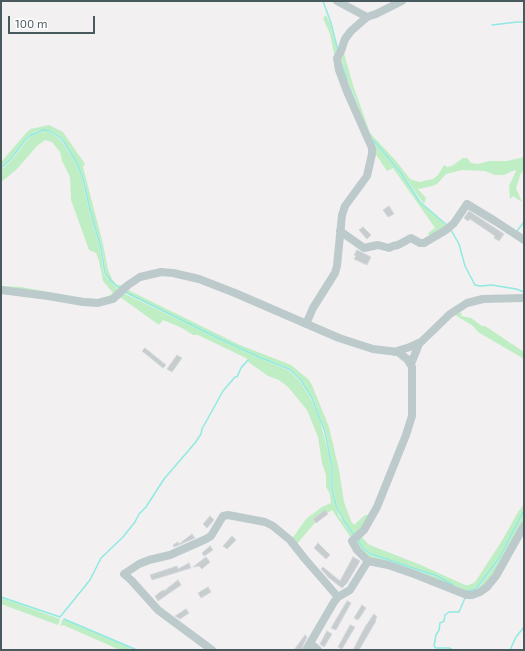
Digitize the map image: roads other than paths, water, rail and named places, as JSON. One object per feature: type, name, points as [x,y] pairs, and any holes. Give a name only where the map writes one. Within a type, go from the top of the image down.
[{"type":"street","points":[[337,1],[366,17]]},
{"type":"street","points":[[306,324],[313,308],[335,274],[342,215],[345,206],[367,176],[372,148],[348,94],[339,70],[337,58],[345,39],[366,17],[376,14],[402,1]]},
{"type":"street","points":[[340,231],[364,248],[378,245],[389,248],[411,238],[416,239],[420,243],[424,243],[446,230],[454,223],[467,204],[524,240]]},
{"type":"street","points":[[1,290],[91,303],[110,300],[136,279],[144,276],[161,272],[173,273],[199,279],[357,344],[394,352],[405,356],[412,367],[413,408],[410,424],[377,507],[368,523],[352,541],[353,544],[368,561],[388,565],[467,595],[480,592],[487,587],[496,576],[524,526]]},
{"type":"street","points":[[411,364],[416,349],[423,340],[450,314],[467,303],[483,299],[524,298]]},
{"type":"street","points":[[394,352],[410,347],[423,340]]},
{"type":"street","points":[[212,650],[158,610],[124,574],[139,564],[170,555],[206,539],[211,536],[223,516],[228,515],[265,522],[273,526],[290,540],[338,597]]},
{"type":"street","points":[[318,650],[308,647],[334,602],[338,597],[350,590],[368,561]]},
{"type":"waterway","points":[[323,1],[331,23],[338,51]]},
{"type":"waterway","points":[[492,25],[524,22]]},
{"type":"waterway","points":[[342,65],[347,80]]},
{"type":"waterway","points":[[350,89],[357,106]]},
{"type":"waterway","points":[[1,168],[10,160],[25,140],[31,135],[43,130],[50,131],[62,139],[77,163],[84,182],[101,248],[105,273],[120,289]]},
{"type":"waterway","points":[[373,140],[401,173],[420,202],[448,226]]},
{"type":"waterway","points":[[518,232],[517,231],[524,222]]},
{"type":"waterway","points":[[451,230],[459,244],[465,266],[475,285],[492,285],[516,289],[524,292]]},
{"type":"waterway","points":[[125,292],[212,335],[261,358],[289,369],[300,379],[312,398],[325,432],[332,467],[332,489],[337,508],[354,535]]},
{"type":"waterway","points":[[1,597],[60,617],[90,580],[101,558],[123,537],[135,522],[139,514],[146,507],[164,479],[195,443],[223,391],[235,377],[237,377],[241,368],[248,360]]},
{"type":"waterway","points":[[467,591],[476,589],[500,557],[524,510]]},
{"type":"waterway","points":[[357,539],[363,548],[371,554],[437,576],[453,585]]},
{"type":"waterway","points":[[453,650],[449,648],[436,648],[434,646],[436,635],[439,630],[440,623],[444,621],[445,615],[449,612],[459,612],[465,598]]},
{"type":"waterway","points":[[64,619],[137,650]]},
{"type":"waterway","points":[[510,650],[516,637],[524,627]]}]
